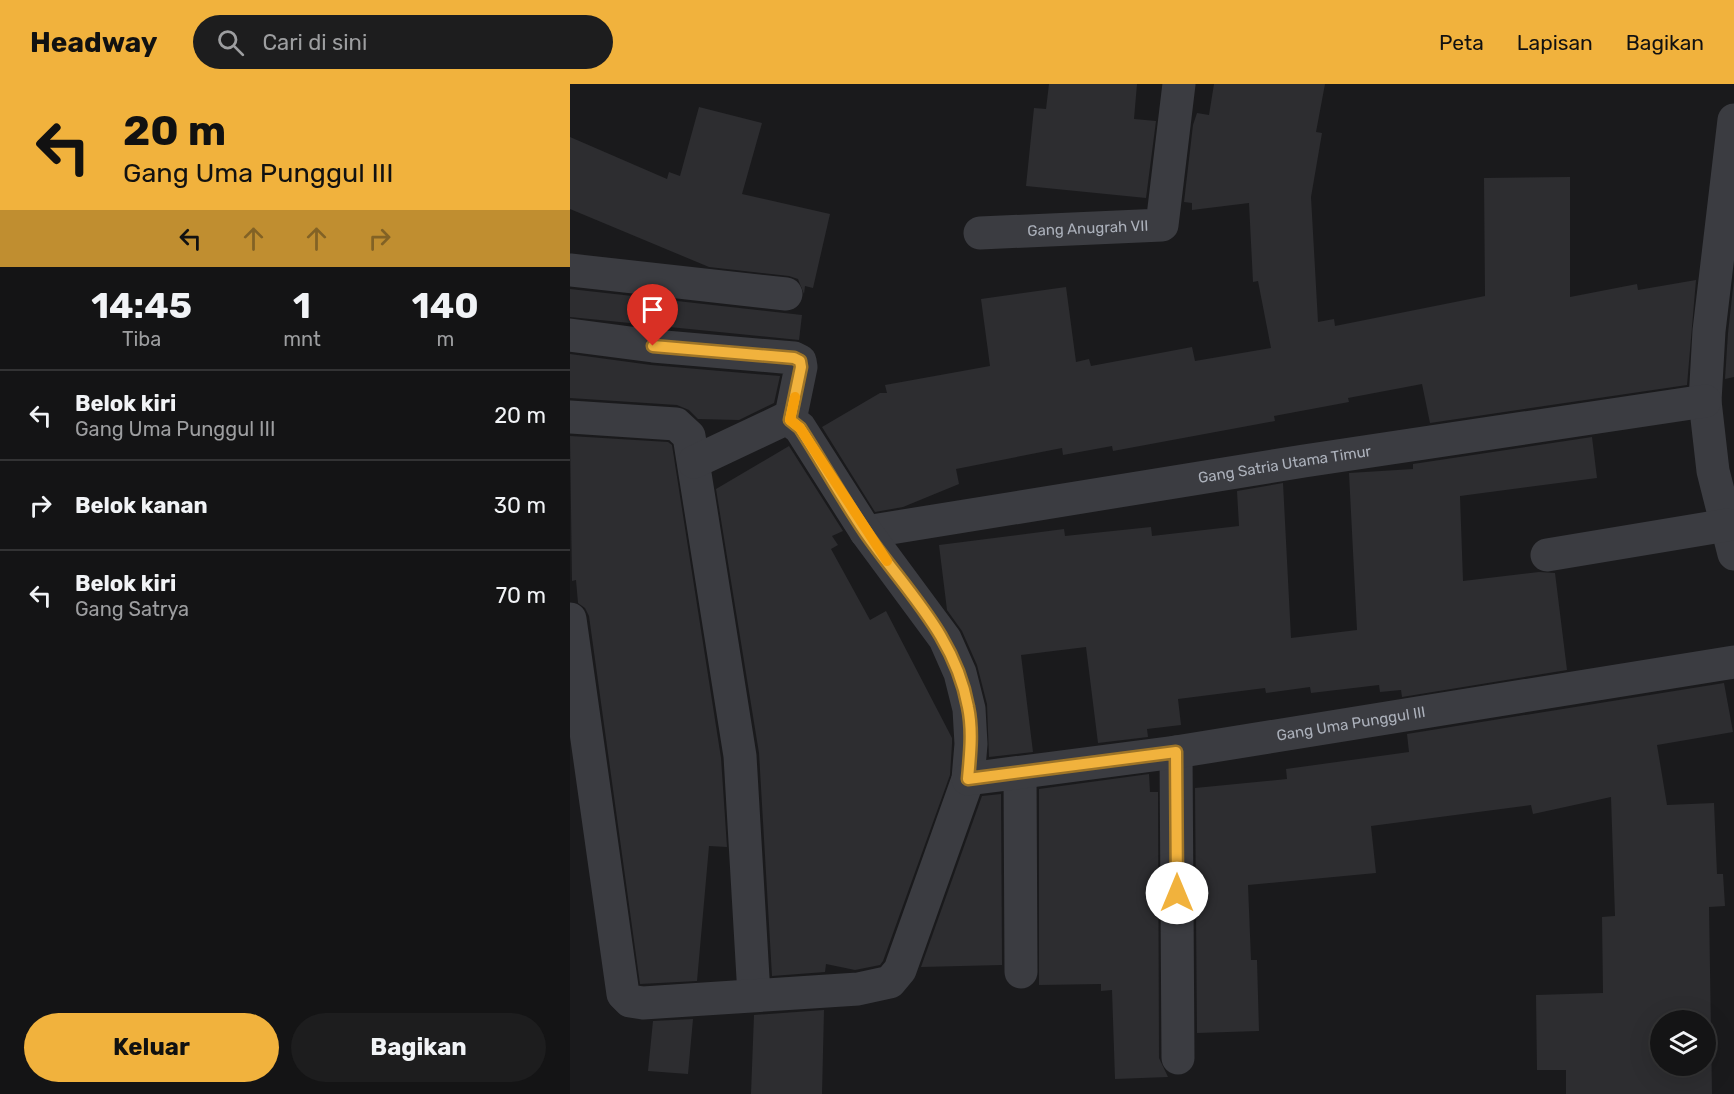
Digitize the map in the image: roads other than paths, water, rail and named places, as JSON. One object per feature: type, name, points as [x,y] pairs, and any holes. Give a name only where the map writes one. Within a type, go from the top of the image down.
[{"type":"street","name":"Gang Anugrah VII","points":[[980,233],[1162,225],[1179,84]]},
{"type":"street","points":[[1547,555],[1731,540],[1713,471],[1705,401],[1721,332],[1734,120]]},
{"type":"street","points":[[570,270],[786,294]]},
{"type":"street","points":[[570,335],[653,346],[794,358],[800,361],[801,367],[790,420]]},
{"type":"street","name":"Gang Satria Utama Timur","points":[[866,532],[1292,463],[1705,401]]},
{"type":"street","points":[[570,417],[676,424],[689,436],[740,756],[754,995]]},
{"type":"street","points":[[570,619],[623,994],[630,1001],[643,1003],[858,989],[890,982],[900,970],[968,779],[971,744],[969,709],[960,673],[945,639],[866,532],[800,428],[790,420],[783,420],[694,462]]},
{"type":"street","name":"Gang Uma Punggul III","points":[[968,779],[1176,752],[1734,662]]},
{"type":"street","points":[[1176,752],[1179,1058]]},
{"type":"street","points":[[1020,774],[1021,972]]}]
